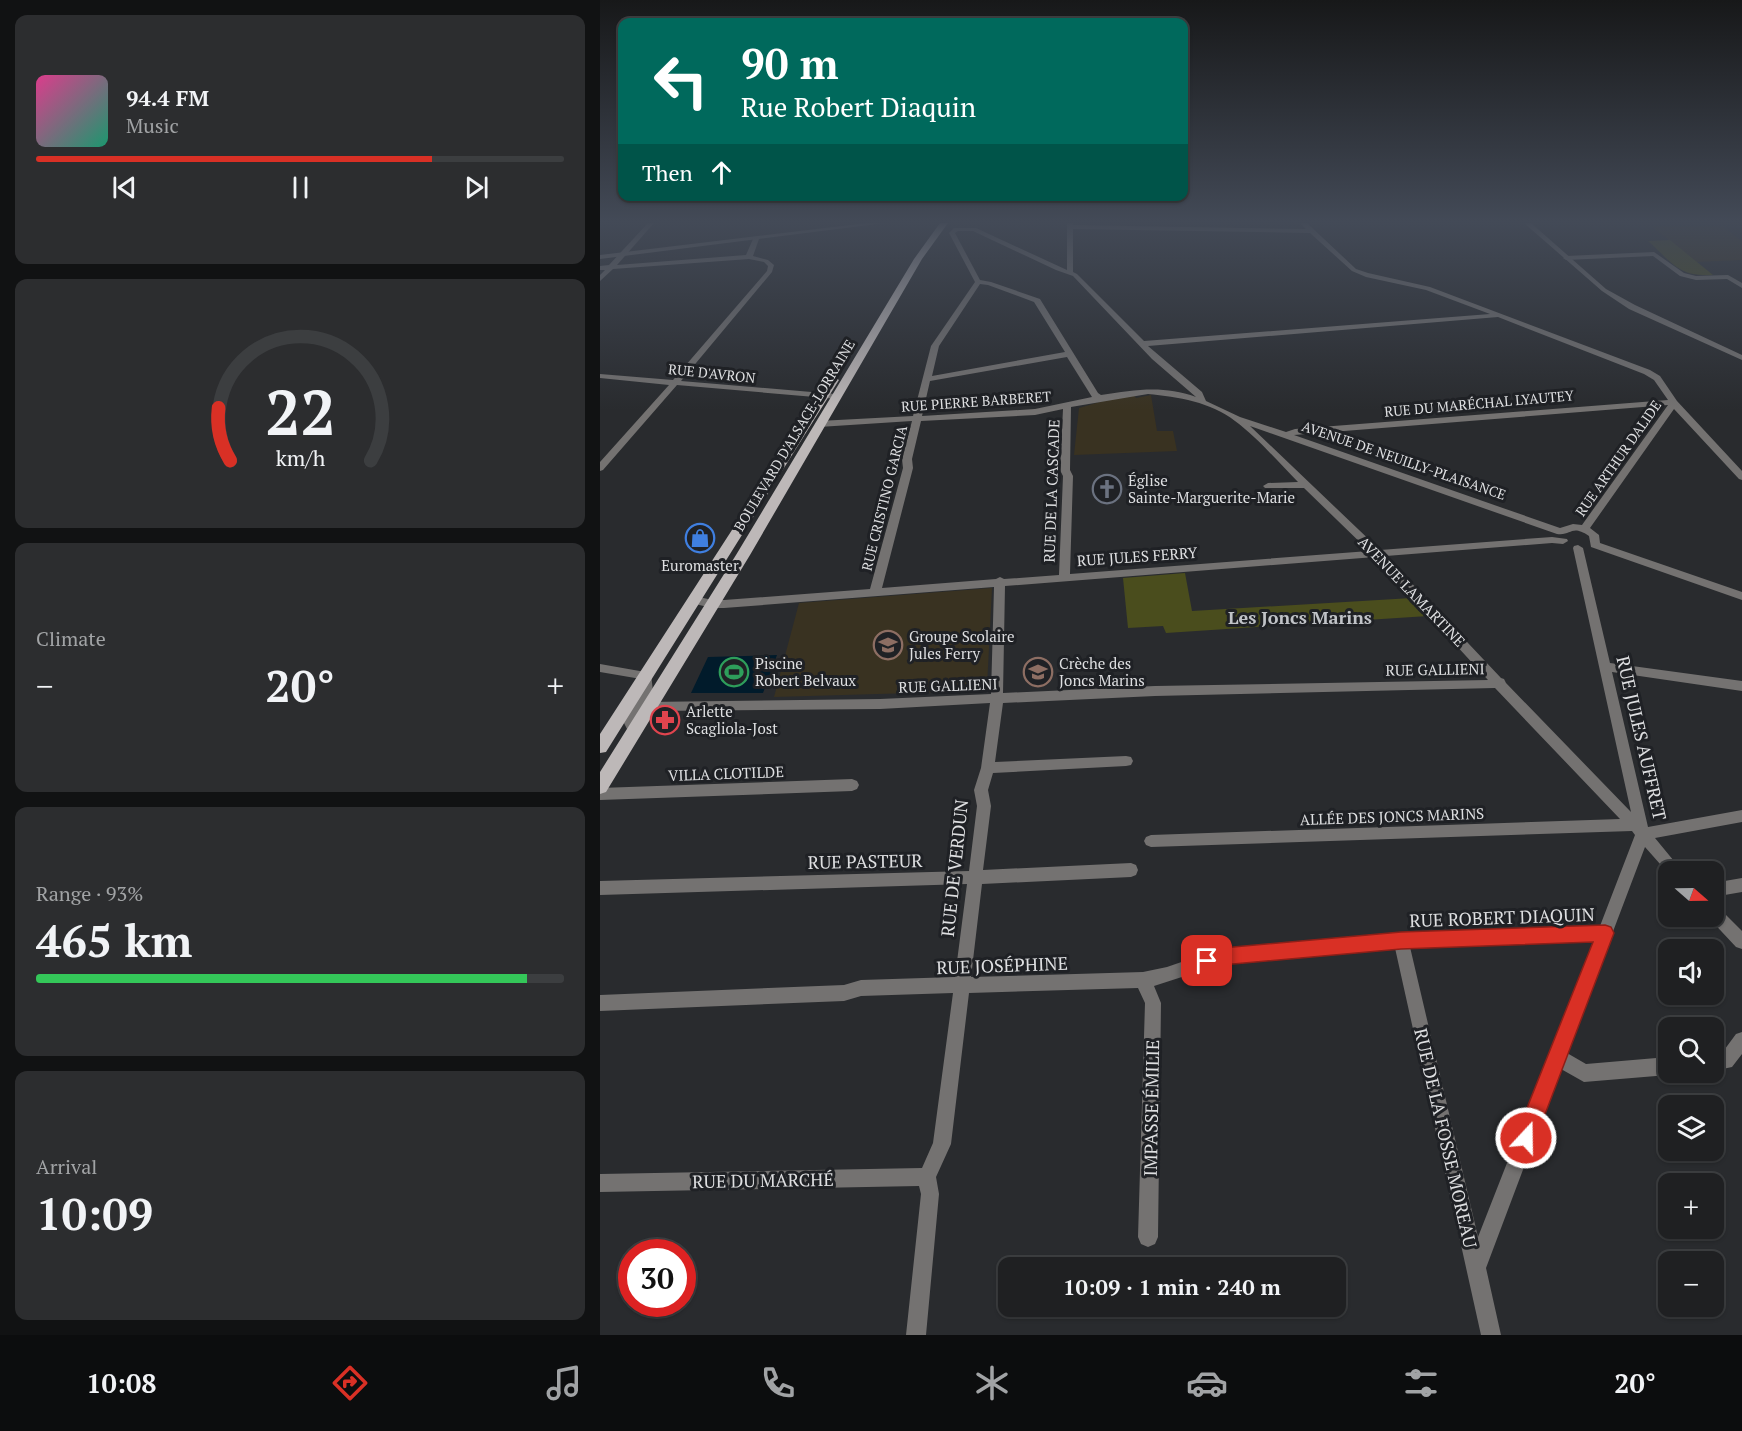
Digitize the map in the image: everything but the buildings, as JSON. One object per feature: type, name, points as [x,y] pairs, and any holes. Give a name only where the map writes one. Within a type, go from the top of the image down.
[{"type":"main road","name":"BOULEVARD D'ALSACE-LORRAINE","points":[[600,787],[650,706],[652,692],[712,604],[819,424],[828,398],[893,285]]},
{"type":"main road","name":"BOULEVARD D'ALSACE-LORRAINE","points":[[600,747],[901,285]]},
{"type":"street","points":[[600,468],[758,285]]},
{"type":"street","name":"RUE CRISTINO GARCIA","points":[[875,592],[908,468],[907,459],[935,346],[976,285]]},
{"type":"street","points":[[995,285],[1037,301],[1068,354],[1095,395],[1100,398]]},
{"type":"street","name":"AVENUE LAMARTINE","points":[[1086,285],[1142,344],[1199,394],[1204,403],[1238,419],[1377,554],[1457,640],[1500,682],[1599,790],[1639,829],[1667,861]]},
{"type":"street","points":[[1415,285],[1428,288],[1647,372],[1657,378],[1674,403],[1742,477]]},
{"type":"street","points":[[1598,285],[1632,307],[1742,358]]},
{"type":"street","points":[[1142,344],[1499,315]]},
{"type":"street","points":[[928,379],[1068,354]]},
{"type":"street","name":"RUE D'AVRON","points":[[600,376],[828,398]]},
{"type":"street","points":[[1169,392],[1183,382]]},
{"type":"street","name":"RUE PIERRE BARBERET","points":[[819,424],[1035,412],[1141,391],[1169,392],[1204,403]]},
{"type":"street","name":"RUE DU MARÉCHAL LYAUTEY","points":[[1287,435],[1306,431],[1606,406],[1674,403]]},
{"type":"street","name":"RUE ARTHUR DALIDE","points":[[1584,529],[1674,403]]},
{"type":"street","name":"RUE DE LA CASCADE","points":[[1064,577],[1068,476],[1065,470],[1067,407]]},
{"type":"street","name":"AVENUE DE NEUILLY-PLAISANCE","points":[[1238,419],[1562,536],[1578,548]]},
{"type":"street","points":[[1268,486],[1306,485]]},
{"type":"street","name":"RUE JULES FERRY","points":[[712,604],[1552,540],[1562,536],[1571,527],[1584,529]]},
{"type":"street","points":[[1578,548],[1589,548],[1595,544],[1596,538],[1584,529]]},
{"type":"street","points":[[1595,544],[1742,596]]},
{"type":"street","name":"RUE JULES AUFFRET","points":[[1476,1268],[1605,933],[1639,829],[1606,667],[1578,548]]},
{"type":"street","name":"RUE DE VERDUN","points":[[916,1335],[930,1194],[927,1177],[942,1144],[984,806],[981,790],[988,768],[997,699],[1000,581]]},
{"type":"street","points":[[695,600],[712,604]]},
{"type":"street","points":[[1606,667],[1742,686]]},
{"type":"street","points":[[600,668],[647,676],[652,692],[628,721],[635,731]]},
{"type":"street","name":"RUE GALLIENI","points":[[650,706],[771,704],[780,707],[1155,692],[1500,682]]},
{"type":"street","points":[[988,768],[1126,761]]},
{"type":"street","name":"VILLA CLOTILDE","points":[[600,794],[852,785]]},
{"type":"street","name":"ALLÉE DES JONCS MARINS","points":[[1150,841],[1639,829],[1742,816]]},
{"type":"street","name":"RUE PASTEUR","points":[[600,888],[1131,870]]},
{"type":"street","points":[[1724,888],[1742,885]]},
{"type":"street","points":[[1724,923],[1742,942]]},
{"type":"street","name":"RUE ROBERT DIAQUIN","points":[[1401,940],[1605,933]]},
{"type":"street","name":"RUE JOSÉPHINE","points":[[600,1003],[844,993],[861,988],[960,987],[1143,980],[1222,956],[1401,940]]},
{"type":"street","name":"RUE DE LA FOSSE MOREAU","points":[[1401,940],[1491,1335]]},
{"type":"street","name":"IMPASSE ÉMILIE","points":[[1143,980],[1153,1003],[1148,1237]]},
{"type":"street","points":[[1724,1061],[1742,1040]]},
{"type":"street","points":[[1557,1057],[1584,1073],[1658,1067]]},
{"type":"street","name":"RUE DU MARCHÉ","points":[[600,1183],[927,1177]]},
{"type":"shaded area","points":[[1134,395],[1136,398],[1151,395],[1157,431],[1173,431],[1177,451],[1074,455],[1079,408]]},
{"type":"shaded area","name":"Groupe Scolaire Jules Ferry","points":[[992,588],[987,687],[982,691],[774,697],[799,603]]},
{"type":"green space","points":[[1185,573],[1192,611],[1412,598],[1428,616],[1166,633],[1163,626],[1128,628],[1123,578]]},
{"type":"water","name":"Piscine Robert Belvaux","points":[[777,655],[763,693],[691,693],[708,657]]},
{"type":"place","name":"Église Sainte-Marguerite-Marie","points":[[1107,489]]},
{"type":"place","name":"Euromaster","points":[[700,538]]},
{"type":"place","name":"Groupe Scolaire Jules Ferry","points":[[888,645]]},
{"type":"place","name":"Piscine Robert Belvaux","points":[[734,672]]},
{"type":"place","name":"Crèche des Joncs Marins","points":[[1038,672]]},
{"type":"place","name":"Arlette Scagliola-Jost","points":[[665,720]]},
{"type":"district","name":"Les Joncs Marins","points":[[1300,617]]},
{"type":"route","points":[[1207,961],[1222,956],[1401,940],[1605,933],[1526,1138]]}]
